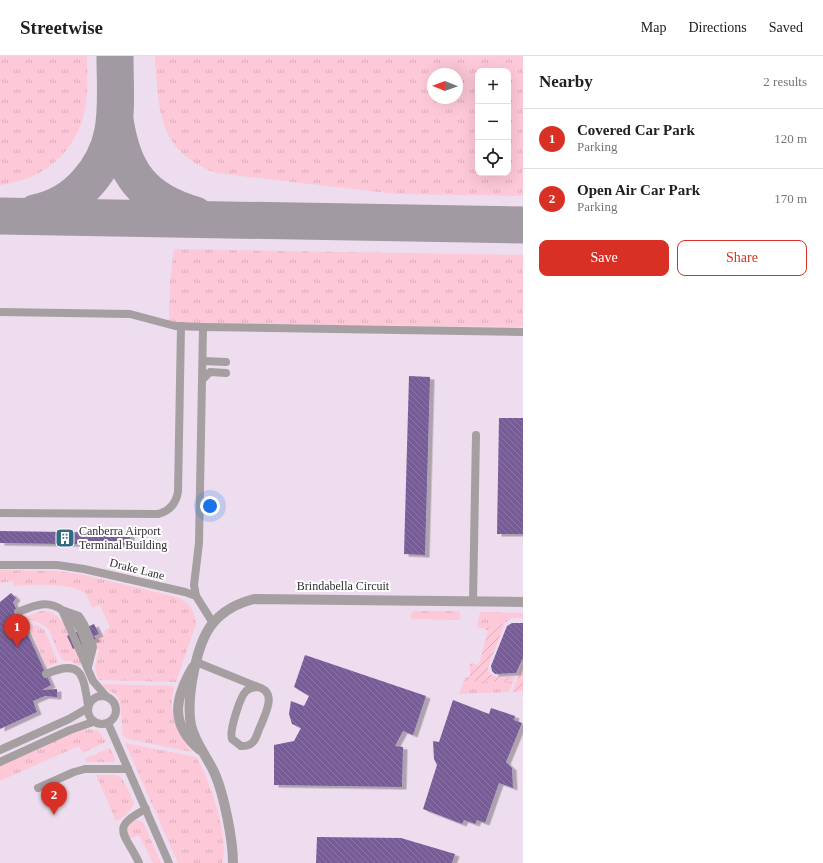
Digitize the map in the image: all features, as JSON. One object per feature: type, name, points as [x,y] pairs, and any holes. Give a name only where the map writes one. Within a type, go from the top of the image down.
[{"type":"street","name":"Brindabella Circuit","points":[[233,861],[231,834],[217,778],[206,758],[187,738],[180,725],[178,715],[181,690],[196,662],[212,623],[226,611],[239,603],[254,599],[523,602]]},
{"type":"lane","points":[[0,312],[130,314],[158,323],[203,327],[523,332]]},
{"type":"lane","points":[[0,513],[158,514],[170,508],[176,501],[178,492],[181,326]]},
{"type":"lane","points":[[203,327],[199,553],[193,580],[196,596],[212,623]]},
{"type":"lane","points":[[203,361],[226,362]]},
{"type":"lane","points":[[202,379],[208,373],[226,373]]},
{"type":"lane","points":[[473,601],[476,435]]},
{"type":"lane","name":"Drake Lane","points":[[0,565],[57,566],[84,569],[185,592],[196,596]]},
{"type":"lane","points":[[18,612],[43,604],[52,604],[62,610],[79,616],[93,645],[92,656],[88,667]]},
{"type":"lane","points":[[0,762],[70,730],[93,722],[100,724],[108,723],[115,716],[114,702],[106,696],[95,683],[62,610]]},
{"type":"lane","points":[[196,662],[264,689],[268,694],[269,705],[255,739],[249,745],[241,746],[232,739],[231,731],[245,693],[251,688],[258,687]]},
{"type":"lane","points":[[46,674],[65,667],[76,670],[81,675],[85,683],[88,714],[93,722]]},
{"type":"lane","points":[[0,750],[69,719],[88,706],[94,698],[106,696]]},
{"type":"lane","points":[[108,723],[168,859],[172,863]]},
{"type":"lane","points":[[38,788],[85,769],[128,769]]},
{"type":"lane","points":[[139,863],[123,829],[127,819],[146,809]]},
{"type":"shaded area","points":[[0,56],[523,56],[523,863],[0,863]]},
{"type":"green space","points":[[0,56],[87,56],[87,97],[82,121],[77,134],[61,156],[51,165],[27,179],[0,185]]},
{"type":"green space","points":[[155,56],[523,56],[523,196],[396,194],[216,173],[197,164],[182,153],[172,140],[165,126],[158,94]]},
{"type":"green space","points":[[174,249],[523,255],[523,327],[172,323],[169,320],[170,281]]},
{"type":"green space","points":[[0,570],[56,571],[80,574],[181,599],[188,604],[193,611],[196,624],[176,682],[98,680],[95,667],[99,649],[97,649],[95,640],[105,634],[104,631],[110,627],[100,605],[92,608],[88,597],[83,592],[69,587],[39,585],[14,586],[12,581],[0,583]]},
{"type":"green space","points":[[41,611],[50,612],[63,622],[68,630],[82,664],[79,666],[71,661],[64,661],[55,646],[48,629],[35,621],[23,618]]},
{"type":"green space","points":[[413,611],[459,611],[461,618],[459,620],[412,619],[410,617]]},
{"type":"green space","points":[[480,612],[523,613],[523,618],[511,618],[505,623],[497,625],[496,623],[485,629],[477,627]]},
{"type":"green space","points":[[496,623],[497,625],[505,623],[488,667],[488,671],[493,676],[515,677],[513,682],[464,681],[465,677],[470,677],[470,663],[479,665],[488,631],[485,629]]},
{"type":"green space","points":[[28,624],[39,626],[45,631],[58,662],[47,667]]},
{"type":"green space","points":[[523,664],[523,691],[512,692]]},
{"type":"green space","points":[[464,681],[513,682],[509,692],[459,694]]},
{"type":"green space","points":[[104,684],[172,686],[174,688],[172,706],[175,723],[186,745],[192,752],[128,739],[123,736],[120,701],[116,695],[102,686]]},
{"type":"green space","points":[[89,729],[98,731],[107,742],[82,753],[79,746],[0,781],[0,766],[72,733]]},
{"type":"green space","points":[[125,743],[196,757],[207,779],[221,825],[224,853],[222,863],[178,863]]},
{"type":"green space","points":[[110,748],[115,759],[113,762],[86,762],[84,759]]},
{"type":"green space","points":[[96,775],[116,775],[122,778],[134,803],[127,814],[122,818],[116,821]]},
{"type":"green space","points":[[134,819],[143,822],[161,863],[153,863],[139,835],[131,838],[127,824]]},
{"type":"building","points":[[409,376],[430,377],[425,555],[404,554]]},
{"type":"building","points":[[499,418],[523,418],[523,534],[497,534]]},
{"type":"building","name":"Canberra Airport Terminal Building","points":[[0,531],[130,533],[130,545],[0,543]]},
{"type":"building","points":[[11,593],[16,598],[13,602],[51,685],[42,690],[57,689],[57,697],[45,696],[33,701],[37,712],[0,729],[0,602]]},
{"type":"building","points":[[512,623],[523,623],[523,658],[516,673],[495,674],[492,671],[491,666],[507,626]]},
{"type":"building","points":[[94,624],[99,634],[94,636],[96,639],[73,649],[67,636]]},
{"type":"building","points":[[305,655],[426,696],[413,735],[403,731],[395,746],[403,747],[402,787],[274,785],[274,745],[294,741],[301,728],[292,724],[289,714],[291,701],[304,706],[309,696],[294,687]]},
{"type":"building","points":[[453,700],[489,714],[491,708],[515,716],[514,720],[522,723],[506,762],[512,768],[513,788],[499,783],[485,823],[477,820],[475,824],[464,820],[462,824],[423,809],[437,765],[434,759],[433,741],[439,742]]},
{"type":"building","points":[[317,837],[401,838],[455,854],[452,863],[316,863]]},
{"type":"taxiway","points":[[35,213],[57,206],[76,194],[87,183],[106,154],[114,123],[115,56]]},
{"type":"taxiway","points":[[115,120],[124,155],[138,182],[162,201],[177,209],[195,215]]},
{"type":"taxiway","points":[[0,216],[523,225]]},
{"type":"place","name":"Canberra Airport Terminal Building","points":[[65,538]]},
{"type":"place","name":"Covered Car Park","points":[[17,647]]},
{"type":"place","name":"Open Air Car Park","points":[[54,815]]}]
